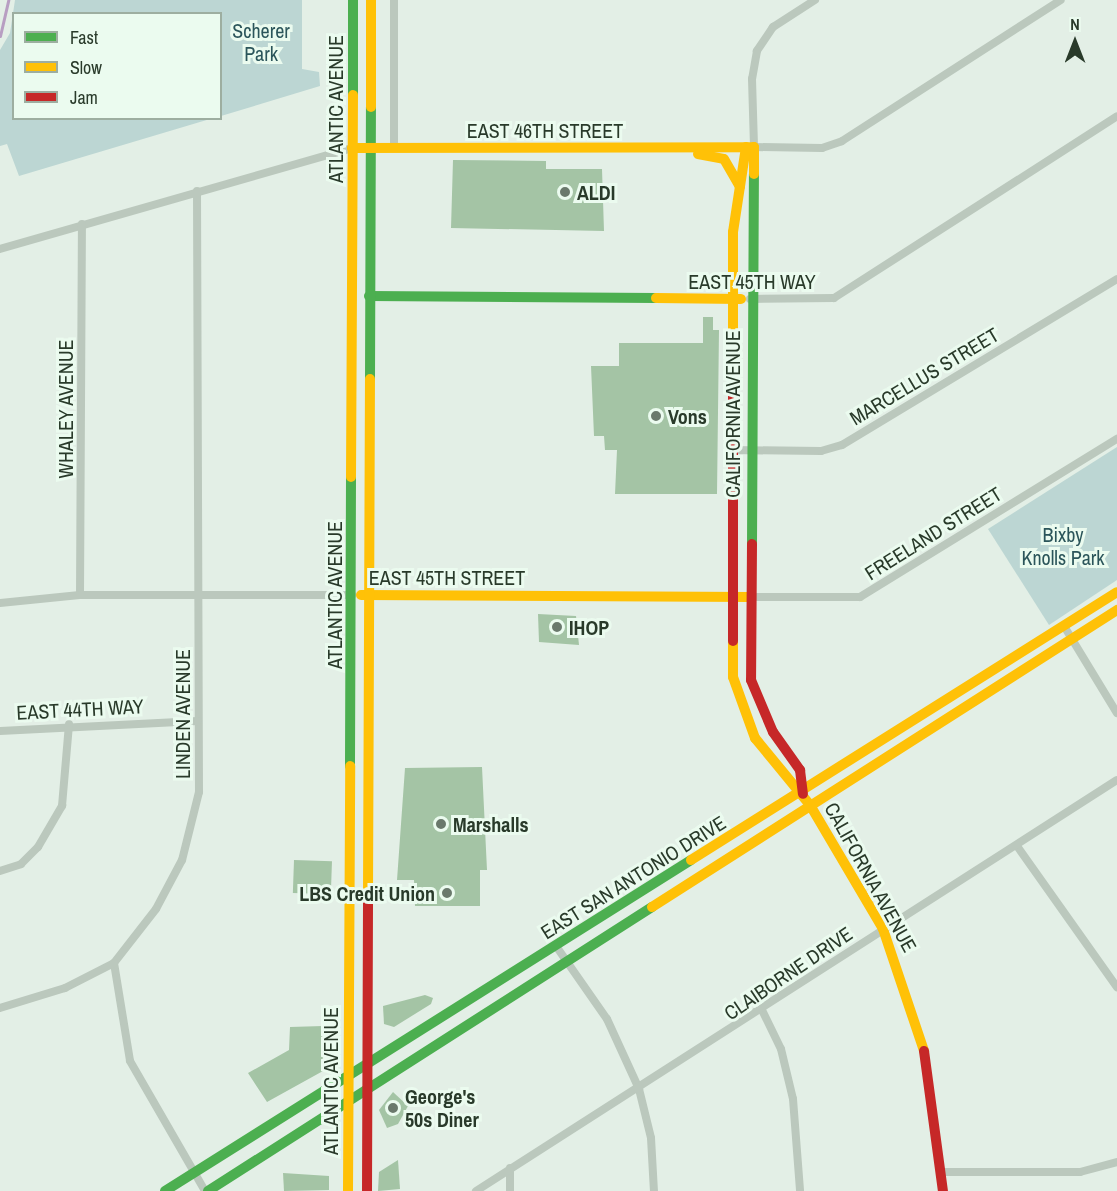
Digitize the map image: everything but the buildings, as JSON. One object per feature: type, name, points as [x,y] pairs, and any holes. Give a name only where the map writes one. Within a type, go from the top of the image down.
[{"type":"main road","name":"ATLANTIC AVENUE","points":[[348,1191],[353,0]]},
{"type":"main road","name":"ATLANTIC AVENUE","points":[[367,1191],[371,0]]},
{"type":"main road","points":[[685,147],[724,159],[740,187]]},
{"type":"main road","name":"EAST 46TH STREET","points":[[352,148],[750,147]]},
{"type":"main road","name":"CALIFORNIA AVENUE","points":[[750,147],[740,187],[733,232],[735,299],[732,597],[738,700],[755,738],[785,780],[803,794],[883,929],[913,1005],[929,1068],[944,1191]]},
{"type":"main road","name":"CALIFORNIA AVENUE","points":[[750,147],[750,597],[756,698],[800,770],[803,794]]},
{"type":"main road","name":"EAST 45TH WAY","points":[[369,296],[750,299]]},
{"type":"main road","name":"EAST SAN ANTONIO DRIVE","points":[[165,1191],[803,794],[1117,592]]},
{"type":"main road","name":"EAST 45TH STREET","points":[[351,595],[750,597]]},
{"type":"main road","name":"EAST SAN ANTONIO DRIVE","points":[[207,1191],[348,1104],[810,805],[1117,610]]},
{"type":"street","points":[[394,0],[394,147]]},
{"type":"street","name":"CALIFORNIA AVENUE","points":[[750,147],[753,63],[773,27],[815,0]]},
{"type":"street","name":"EAST 46TH STREET","points":[[750,147],[822,148],[842,141],[1061,0]]},
{"type":"street","name":"EAST 45TH WAY","points":[[750,299],[834,298],[1117,116]]},
{"type":"street","name":"EAST 46TH STREET","points":[[0,249],[352,148]]},
{"type":"street","name":"LINDEN AVENUE","points":[[114,963],[156,909],[182,860],[199,792],[197,191]]},
{"type":"street","name":"WHALEY AVENUE","points":[[80,595],[82,224]]},
{"type":"street","name":"MARCELLUS STREET","points":[[734,450],[821,451],[842,445],[1117,279]]},
{"type":"street","name":"FREELAND STREET","points":[[750,597],[860,597],[1117,439]]},
{"type":"street","name":"EAST 45TH STREET","points":[[0,603],[80,595],[351,595]]},
{"type":"street","points":[[1064,626],[1117,713]]},
{"type":"street","name":"EAST 44TH WAY","points":[[0,731],[69,724],[198,721]]},
{"type":"street","points":[[0,871],[21,864],[38,847],[62,806],[69,724]]},
{"type":"street","name":"CLAIBORNE DRIVE","points":[[476,1191],[639,1089],[883,929],[1017,846],[1117,780]]},
{"type":"street","points":[[1017,846],[1117,987]]},
{"type":"street","points":[[556,946],[607,1019],[639,1089],[651,1138],[654,1191]]},
{"type":"street","points":[[0,1008],[65,988],[114,963],[130,1061],[194,1173],[207,1191]]},
{"type":"street","points":[[762,1010],[781,1049],[793,1098],[800,1191]]},
{"type":"street","points":[[943,1172],[1080,1172],[1117,1162]]},
{"type":"street","points":[[510,1168],[510,1191]]},
{"type":"green space","name":"Scherer Park","points":[[15,0],[302,0],[302,69],[319,72],[320,86],[222,116],[222,12],[13,12]]},
{"type":"green space","name":"Scherer Park","points":[[12,20],[12,120],[207,120],[19,176],[7,144],[0,146],[0,50],[10,33]]},
{"type":"green space","name":"Bixby Knolls Park","points":[[1117,447],[1117,580],[1049,625],[988,529]]},
{"type":"waterway","points":[[0,36],[8,0]]},
{"type":"traffic: fast","points":[[353,0],[353,95]]},
{"type":"traffic: fast","points":[[370,379],[371,107]]},
{"type":"traffic: fast","points":[[752,544],[754,174]]},
{"type":"traffic: fast","points":[[369,296],[656,298]]},
{"type":"traffic: fast","points":[[350,766],[351,477]]},
{"type":"traffic: fast","points":[[165,1191],[691,860]]},
{"type":"traffic: fast","points":[[208,1191],[652,907]]},
{"type":"traffic: slow","points":[[371,0],[371,107]]},
{"type":"traffic: slow","points":[[351,477],[353,95]]},
{"type":"traffic: slow","points":[[733,392],[733,232],[746,147]]},
{"type":"traffic: slow","points":[[352,148],[754,147],[754,174]]},
{"type":"traffic: slow","points":[[698,154],[724,159],[740,187]]},
{"type":"traffic: slow","points":[[656,298],[741,299]]},
{"type":"traffic: slow","points":[[368,895],[370,379]]},
{"type":"traffic: slow","points":[[691,860],[1117,592]]},
{"type":"traffic: slow","points":[[361,595],[750,597]]},
{"type":"traffic: slow","points":[[652,907],[1117,610]]},
{"type":"traffic: slow","points":[[733,641],[733,677],[755,738],[810,805],[883,929],[924,1051]]},
{"type":"traffic: slow","points":[[348,1191],[350,766]]},
{"type":"traffic: jam","points":[[733,392],[733,641]]},
{"type":"traffic: jam","points":[[752,544],[751,680],[773,732],[800,770],[803,794]]},
{"type":"traffic: jam","points":[[367,1191],[368,895]]},
{"type":"traffic: jam","points":[[924,1051],[943,1191]]},
{"type":"place","name":"ALDI","points":[[565,192]]},
{"type":"place","name":"Vons","points":[[656,416]]},
{"type":"place","name":"IHOP","points":[[557,627]]},
{"type":"place","name":"Marshalls","points":[[441,824]]},
{"type":"place","name":"LBS Credit Union","points":[[447,893]]},
{"type":"place","name":"George's 50s Diner","points":[[393,1108]]}]
